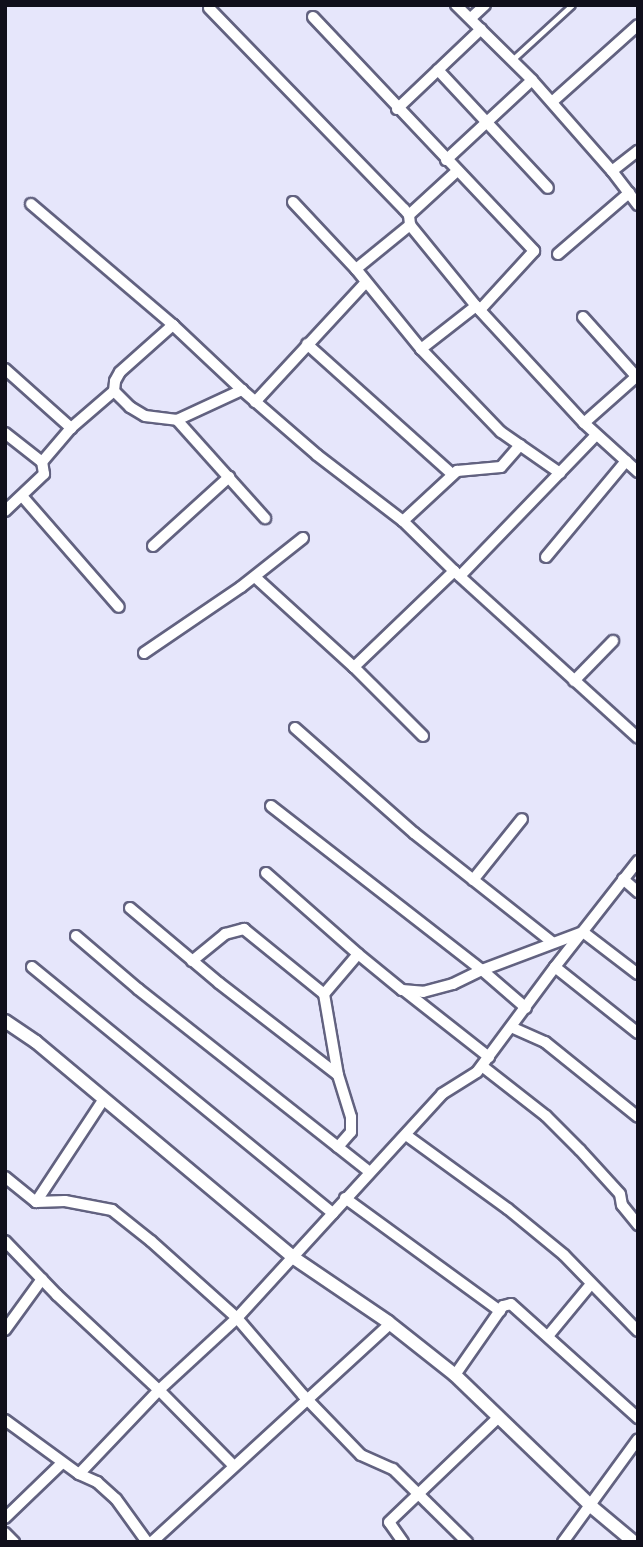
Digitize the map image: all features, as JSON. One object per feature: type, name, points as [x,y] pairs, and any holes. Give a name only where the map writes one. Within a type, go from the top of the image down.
[{"type":"street","points":[[456,5],[532,80],[612,171],[638,205]]},
{"type":"street","points":[[471,18],[485,5]]},
{"type":"street","points":[[209,8],[295,93],[410,220],[478,308],[584,423],[638,472]]},
{"type":"street","points":[[313,17],[534,253],[478,308],[421,349]]},
{"type":"street","points":[[552,102],[638,25]]},
{"type":"street","points":[[397,109],[481,29]]},
{"type":"street","points":[[438,70],[548,188]]},
{"type":"street","points":[[446,160],[532,80]]},
{"type":"street","points":[[612,171],[638,151]]},
{"type":"street","points":[[356,269],[410,220],[456,172]]},
{"type":"street","points":[[558,254],[629,193]]},
{"type":"street","points":[[293,202],[356,269],[421,349],[475,408],[520,445],[561,473]]},
{"type":"street","points":[[32,204],[173,325],[255,402],[317,455],[403,521],[457,574],[638,738]]},
{"type":"street","points":[[255,402],[366,282]]},
{"type":"street","points":[[583,317],[637,375],[584,423]]},
{"type":"street","points":[[42,462],[71,428],[114,391],[120,372],[173,325]]},
{"type":"street","points":[[307,344],[452,474]]},
{"type":"street","points":[[5,369],[71,428]]},
{"type":"street","points":[[114,391],[130,407],[145,416],[177,420],[242,390]]},
{"type":"street","points":[[177,420],[265,518]]},
{"type":"street","points":[[5,433],[42,462],[45,472],[5,511]]},
{"type":"street","points":[[354,667],[457,574],[561,473],[596,435]]},
{"type":"street","points":[[403,521],[452,474],[460,469],[501,467],[520,445]]},
{"type":"street","points":[[547,557],[626,461]]},
{"type":"street","points":[[153,546],[229,477]]},
{"type":"street","points":[[22,496],[118,607]]},
{"type":"street","points":[[144,653],[255,577],[303,538]]},
{"type":"street","points":[[255,577],[354,667],[423,736]]},
{"type":"street","points":[[574,681],[613,641]]},
{"type":"street","points":[[295,728],[414,833],[552,942]]},
{"type":"street","points":[[271,806],[482,970],[526,1008]]},
{"type":"street","points":[[473,880],[522,818]]},
{"type":"street","points":[[79,1474],[159,1390],[237,1318],[442,1094],[485,1062],[638,861]]},
{"type":"street","points":[[266,873],[546,1116],[620,1194],[622,1205],[638,1224]]},
{"type":"street","points":[[623,879],[638,892]]},
{"type":"street","points":[[130,908],[192,961],[338,1075]]},
{"type":"street","points":[[192,961],[225,934],[244,929],[324,994],[338,1075],[351,1117],[351,1132],[338,1147]]},
{"type":"street","points":[[402,990],[423,992],[453,984],[482,970],[583,932]]},
{"type":"street","points":[[583,932],[638,974]]},
{"type":"street","points":[[76,936],[138,989],[369,1172]]},
{"type":"street","points":[[324,994],[358,954]]},
{"type":"street","points":[[32,967],[333,1213]]},
{"type":"street","points":[[555,967],[638,1033]]},
{"type":"street","points":[[5,1021],[104,1099],[294,1258],[390,1324],[455,1375],[592,1507],[634,1542]]},
{"type":"street","points":[[511,1027],[545,1042],[638,1117]]},
{"type":"street","points":[[36,1202],[104,1099]]},
{"type":"street","points":[[406,1135],[508,1209],[564,1255],[638,1331]]},
{"type":"street","points":[[5,1178],[36,1202],[65,1201],[112,1210],[152,1241],[237,1318],[307,1399],[361,1455],[393,1469],[467,1542]]},
{"type":"street","points":[[345,1198],[500,1311]]},
{"type":"street","points":[[5,1241],[234,1466]]},
{"type":"street","points":[[5,1330],[42,1279]]},
{"type":"street","points":[[548,1336],[591,1284]]},
{"type":"street","points":[[455,1375],[500,1311],[511,1304],[638,1418]]},
{"type":"street","points":[[5,1420],[61,1464],[97,1482],[116,1499],[149,1542],[390,1324]]},
{"type":"street","points":[[403,1542],[389,1522],[499,1417]]},
{"type":"street","points":[[564,1542],[592,1507],[638,1439]]},
{"type":"street","points":[[5,1518],[61,1464]]},
{"type":"street","points":[[5,1532],[13,1541]]},
{"type":"lane","points":[[512,60],[572,5]]}]
